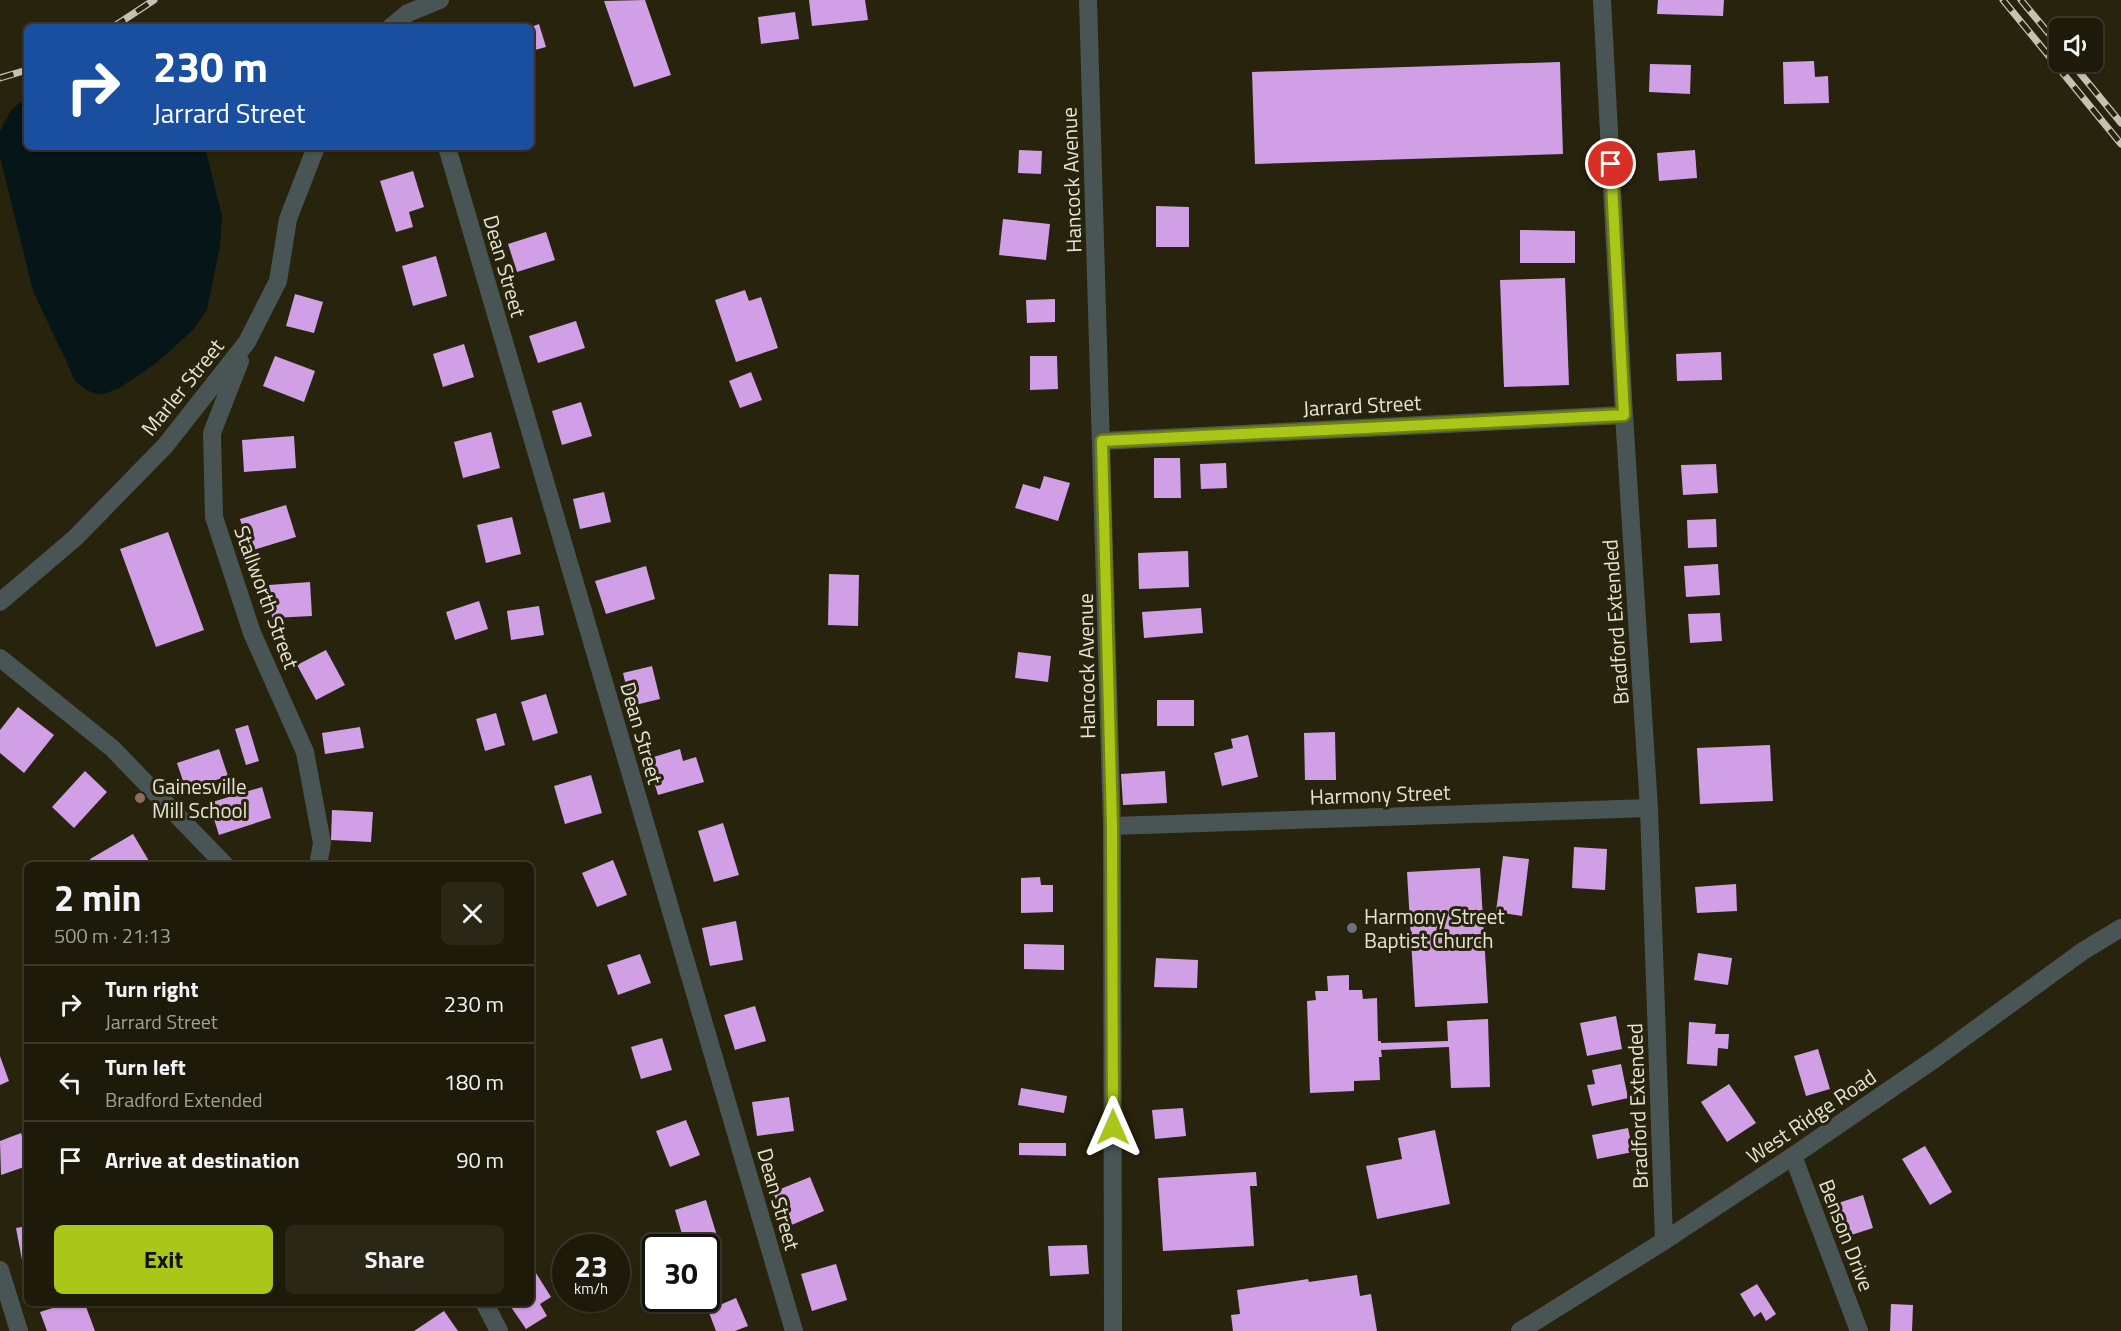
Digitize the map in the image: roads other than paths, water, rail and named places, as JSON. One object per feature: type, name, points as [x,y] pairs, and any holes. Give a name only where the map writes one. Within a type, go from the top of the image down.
[{"type":"street","points":[[410,20],[440,0]]},
{"type":"street","name":"Hancock Avenue","points":[[1088,0],[1112,826],[1113,1331]]},
{"type":"street","name":"Bradford Extended","points":[[1602,0],[1624,415],[1649,808],[1664,1241]]},
{"type":"street","name":"Marler Street","points":[[0,602],[75,538],[165,446],[247,342],[278,281],[288,219],[315,150]]},
{"type":"street","name":"Dean Street","points":[[448,150],[794,1331]]},
{"type":"street","name":"Stallworth Street","points":[[247,342],[212,433],[214,517],[252,633],[305,752],[322,843],[319,862]]},
{"type":"street","name":"Jarrard Street","points":[[1102,441],[1624,415]]},
{"type":"street","points":[[0,658],[112,748],[222,862]]},
{"type":"street","name":"Harmony Street","points":[[1112,826],[1649,808]]},
{"type":"street","name":"West Ridge Road","points":[[1520,1331],[1664,1241],[1793,1156],[1936,1058],[2083,951],[2121,928]]},
{"type":"street","name":"Benson Drive","points":[[1793,1156],[1858,1331]]},
{"type":"street","points":[[0,1270],[19,1331]]},
{"type":"street","points":[[486,1306],[500,1331]]},
{"type":"railway","points":[[118,24],[154,0]]},
{"type":"railway","points":[[2003,0],[2121,144]]},
{"type":"railway","points":[[2021,0],[2049,34]]},
{"type":"railway","points":[[0,78],[24,71]]},
{"type":"railway","points":[[2079,72],[2121,123]]},
{"type":"place","name":"Gainesville Mill School","points":[[140,798]]},
{"type":"place","name":"Harmony Street Baptist Church","points":[[1352,928]]}]
